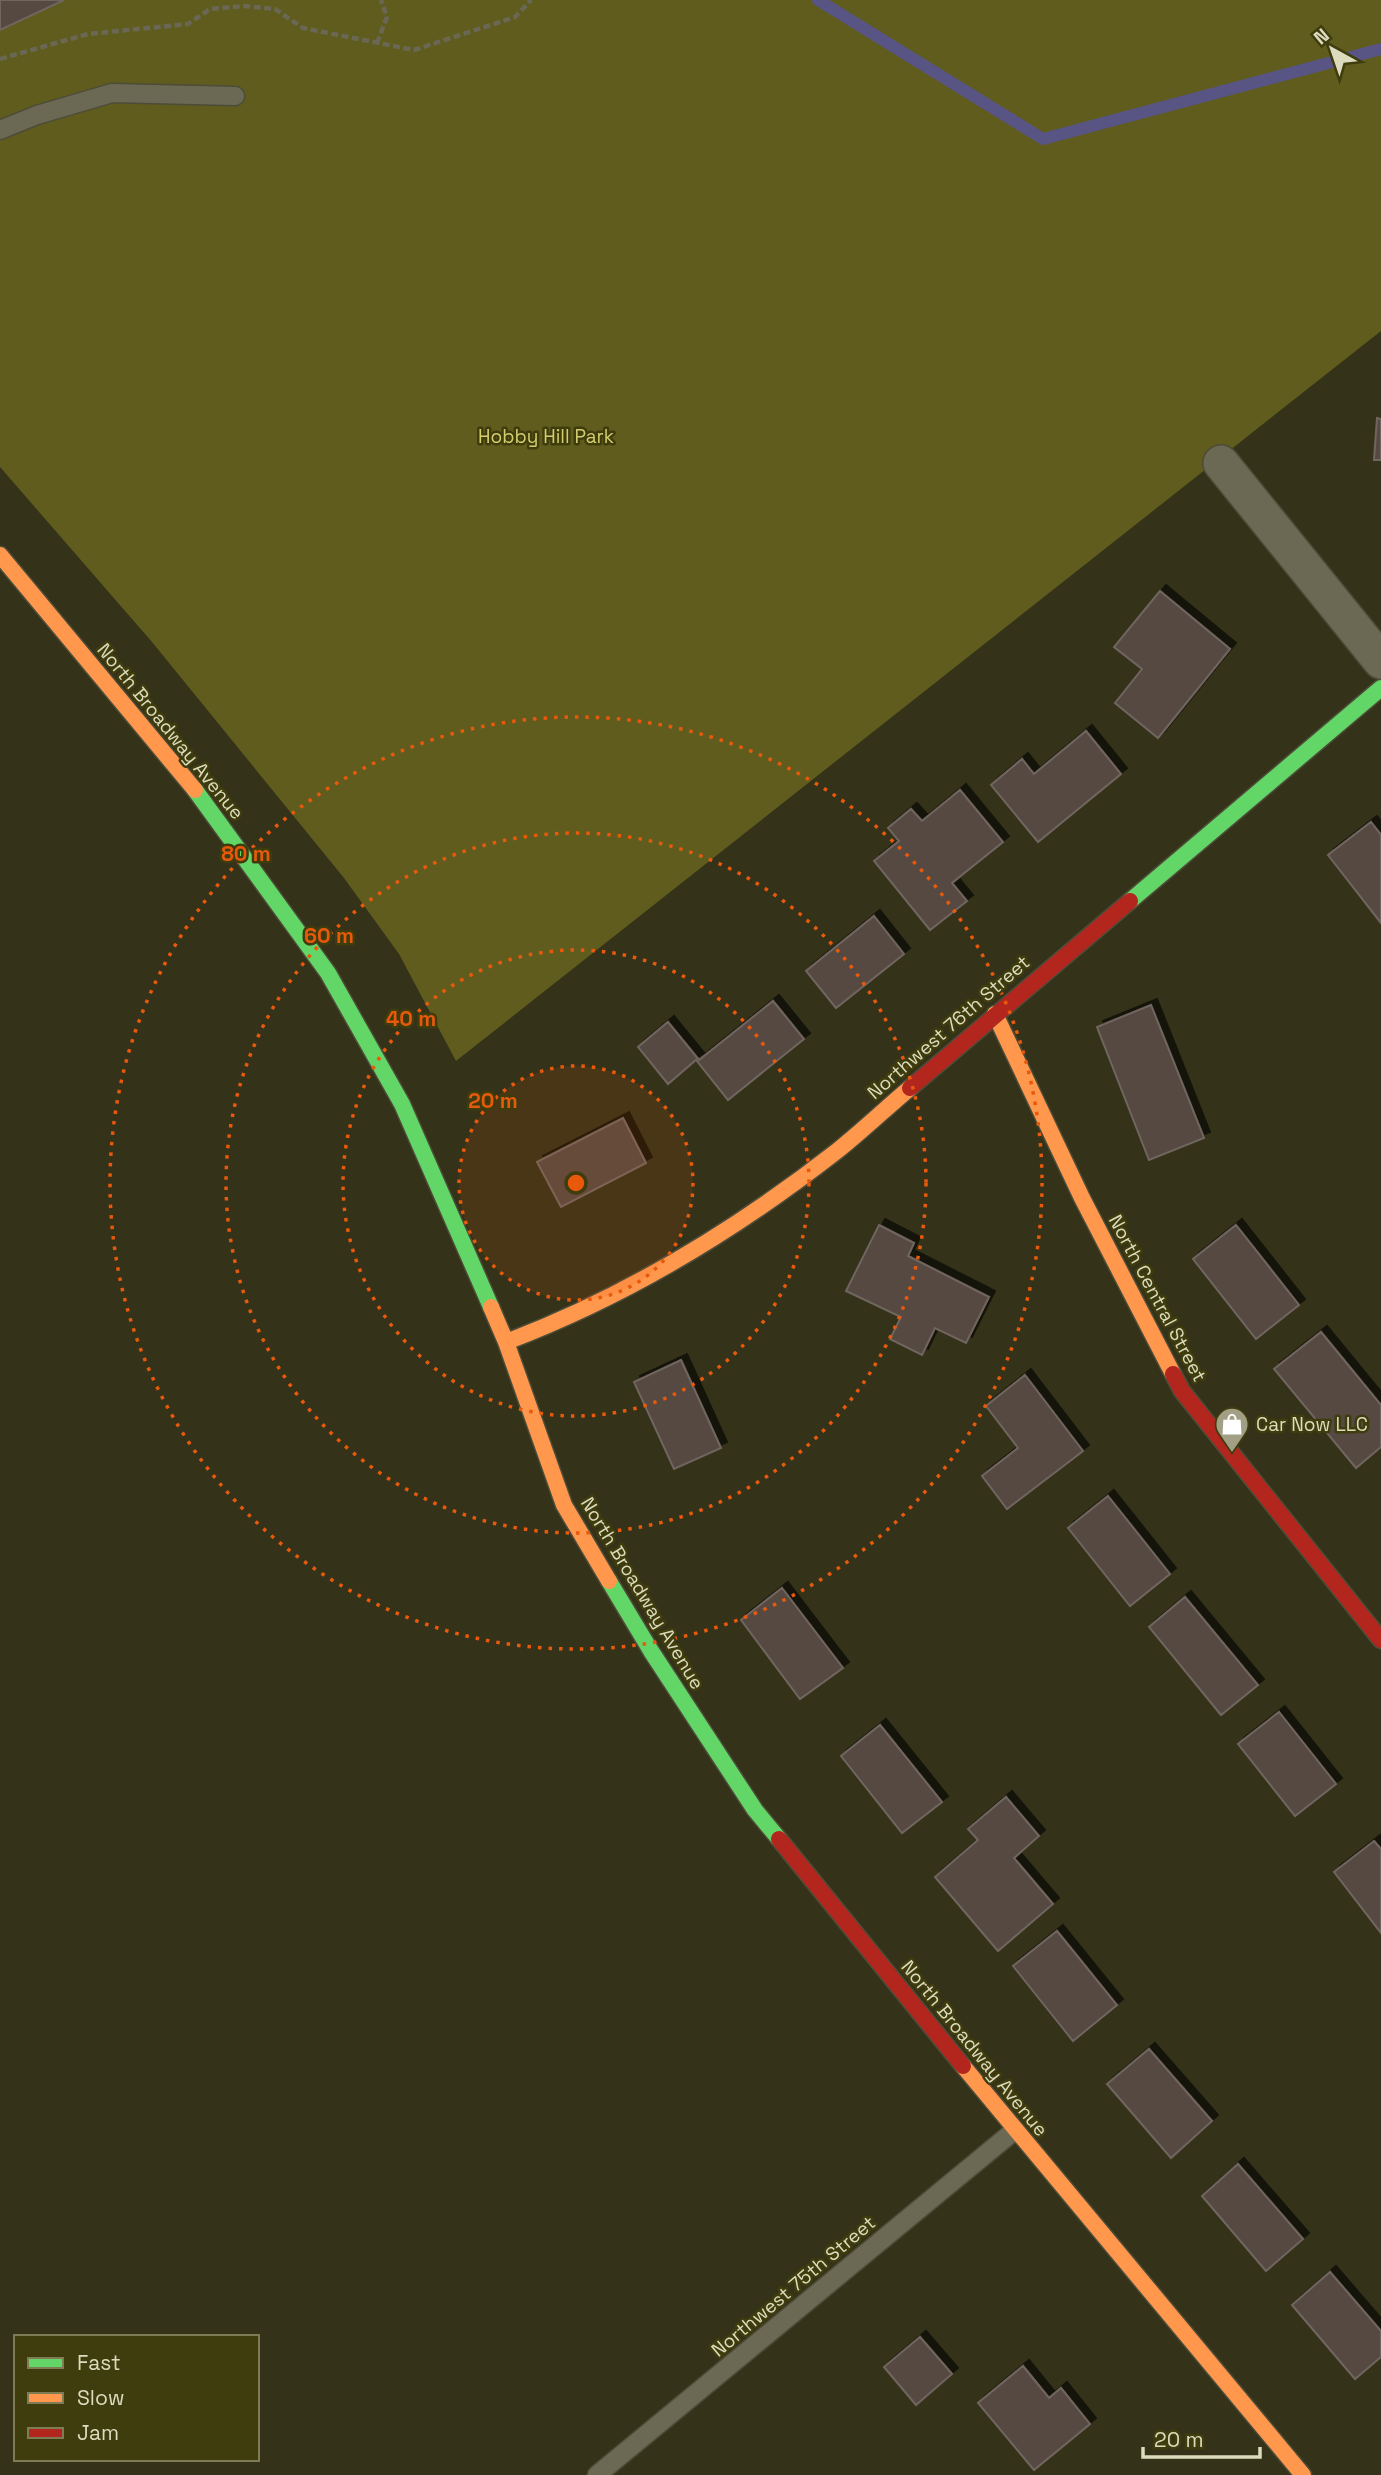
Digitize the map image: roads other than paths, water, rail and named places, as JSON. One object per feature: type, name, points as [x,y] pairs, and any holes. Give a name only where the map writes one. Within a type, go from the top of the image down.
[{"type":"street","points":[[1221,463],[1381,661]]},
{"type":"street","name":"North Broadway Avenue","points":[[0,555],[200,796],[328,973],[402,1104],[506,1342],[564,1505],[651,1651],[755,1810],[1015,2130],[1303,2475]]},
{"type":"street","name":"Northwest 76th Street","points":[[506,1342],[543,1329],[614,1296],[754,1210],[836,1151],[1381,688]]},
{"type":"street","name":"North Central Street","points":[[995,1014],[1082,1198],[1182,1391],[1381,1640]]},
{"type":"lane","points":[[0,130],[37,115],[112,93],[235,96]]},
{"type":"lane","name":"Northwest 75th Street","points":[[597,2475],[1015,2130]]},
{"type":"waterway","points":[[818,0],[1043,139],[1381,49]]},
{"type":"place","name":"Car Now LLC","points":[[1232,1454]]},
{"type":"park label","name":"Hobby Hill Park","points":[[546,436]]}]
